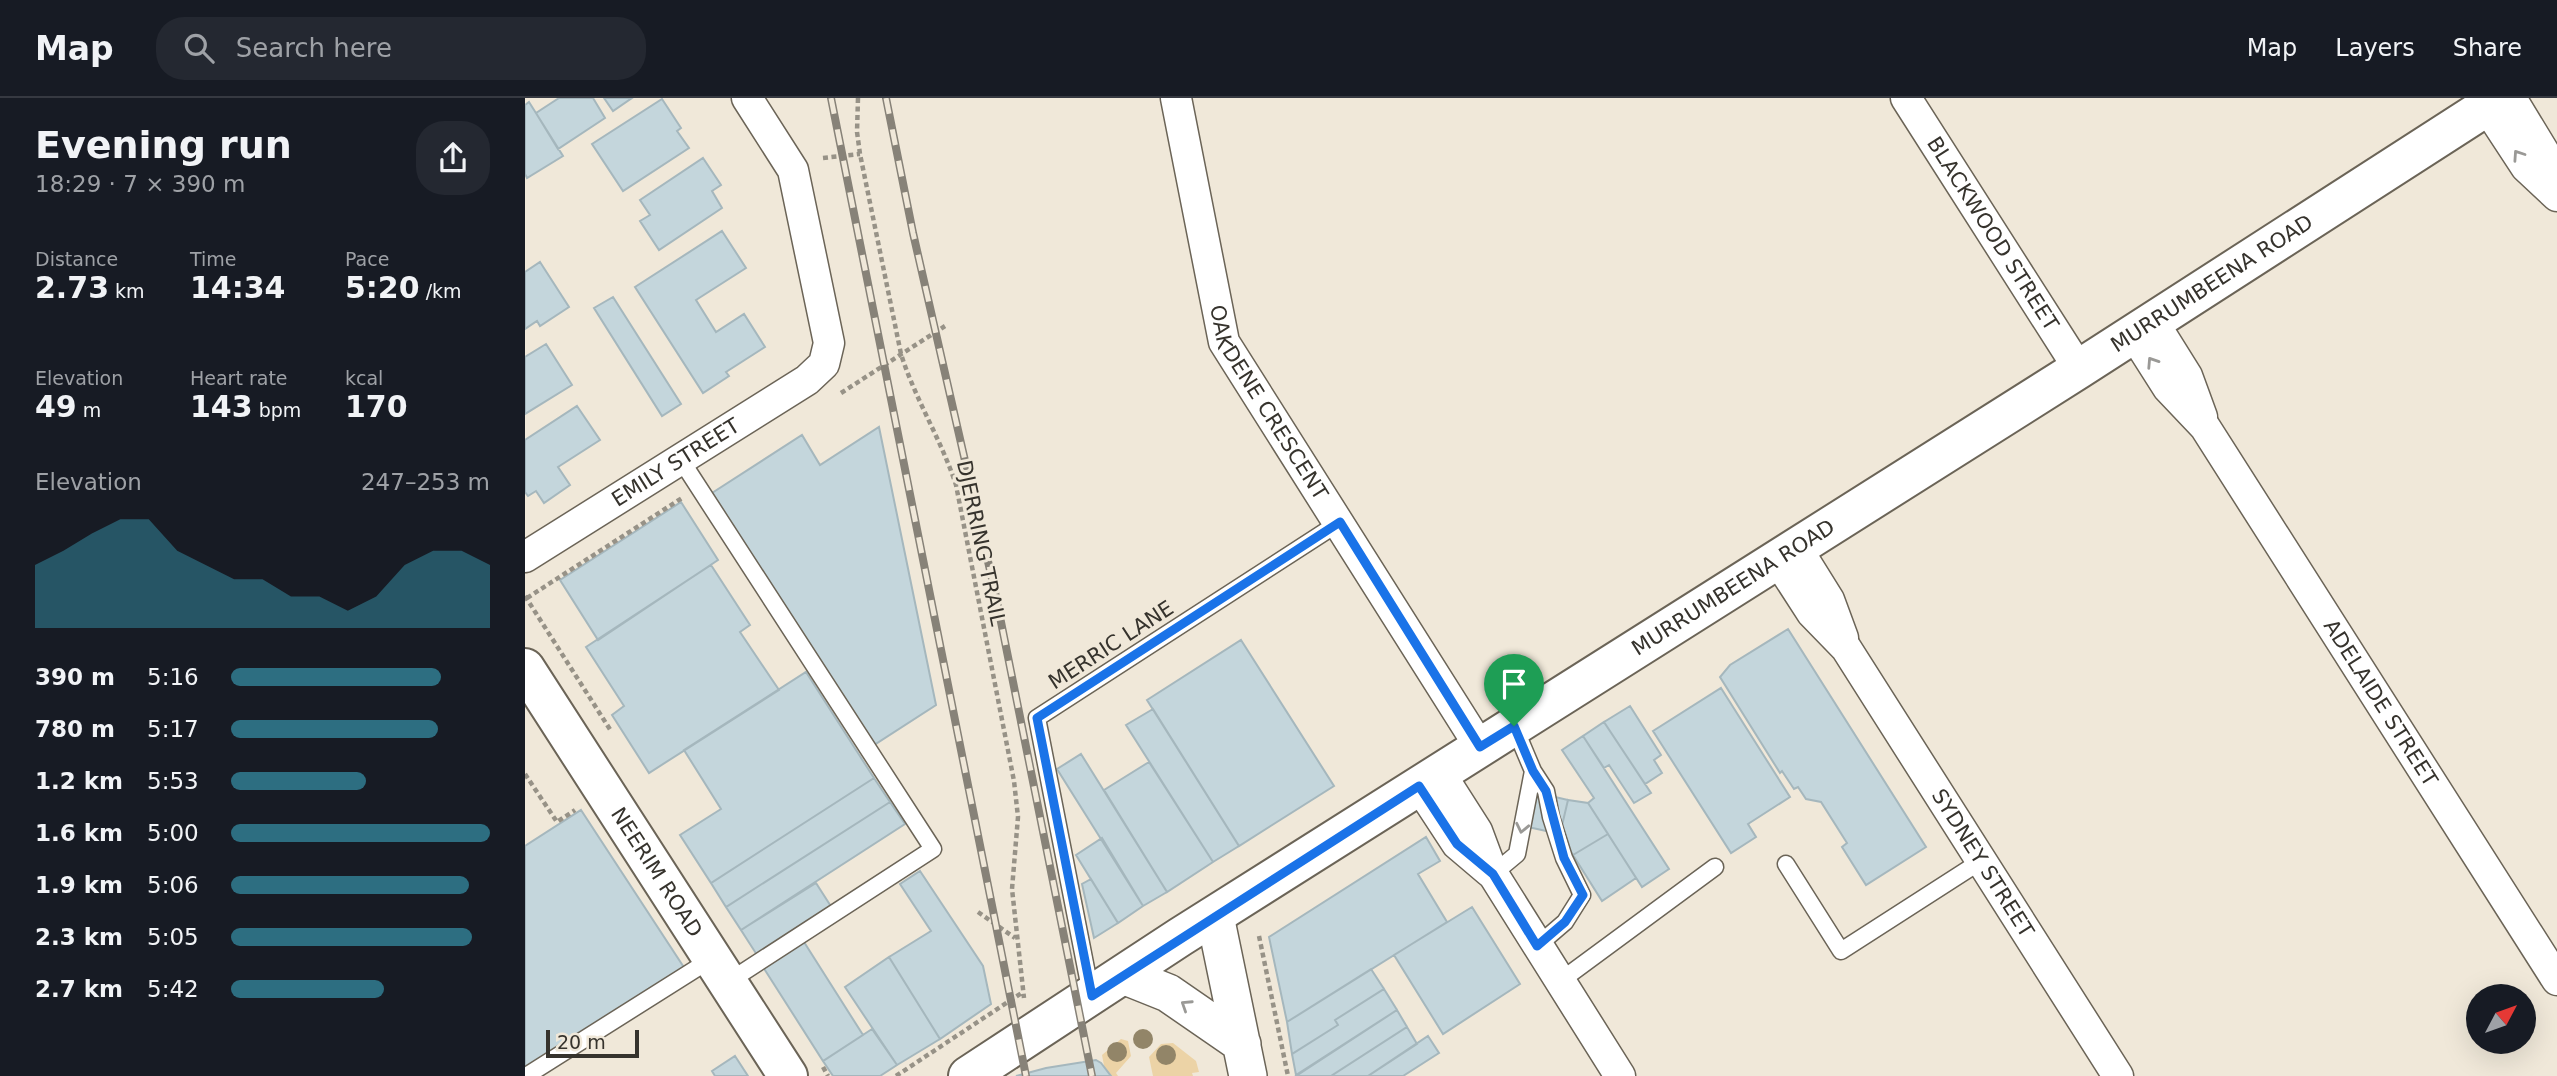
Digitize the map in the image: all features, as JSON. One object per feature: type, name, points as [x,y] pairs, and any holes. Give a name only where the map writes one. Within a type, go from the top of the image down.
[{"type":"main road","name":"MURRUMBEENA ROAD","points":[[968,1076],[1429,779],[2499,101]]},
{"type":"main road","name":"NEERIM ROAD","points":[[525,668],[788,1076]]},
{"type":"street","name":"EMILY STREET","points":[[525,556],[807,380],[824,364],[829,343],[793,170],[747,98]]},
{"type":"street","name":"OAKDENE CRESCENT","points":[[1176,98],[1224,342],[1480,747]]},
{"type":"street","name":"BLACKWOOD STREET","points":[[1906,98],[2079,369]]},
{"type":"street","points":[[2499,101],[2526,167],[2557,194]]},
{"type":"street","name":"ADELAIDE STREET","points":[[2142,326],[2168,388],[2205,427],[2557,980]]},
{"type":"street","name":"SYDNEY STREET","points":[[1786,553],[1812,613],[1846,648],[2118,1076]]},
{"type":"street","points":[[1429,779],[1477,831],[1493,874],[1620,1076]]},
{"type":"street","points":[[1215,916],[1245,1060]]},
{"type":"street","points":[[1107,985],[1168,993],[1245,1060]]},
{"type":"lane","points":[[526,1076],[933,849],[681,460]]},
{"type":"lane","name":"MERRIC LANE","points":[[1107,985],[1037,718],[1340,522]]},
{"type":"lane","points":[[1514,726],[1533,771],[1546,791],[1564,858],[1583,895],[1565,922],[1537,946]]},
{"type":"lane","points":[[1493,874],[1517,854],[1533,771]]},
{"type":"lane","points":[[1786,864],[1841,951],[1981,861]]},
{"type":"lane","points":[[1559,982],[1714,867]]},
{"type":"path","name":"DJERRING TRAIL","points":[[858,98],[857,132],[860,154],[901,354],[911,384],[945,452],[956,485],[1014,782],[1018,817],[1011,889],[1025,1005]]},
{"type":"path","points":[[823,158],[860,154]]},
{"type":"path","points":[[873,372],[945,326]]},
{"type":"path","points":[[978,912],[1016,939]]},
{"type":"path","points":[[1259,936],[1288,1076]]},
{"type":"path","points":[[896,1076],[1023,992]]},
{"type":"shaded area","points":[[1121,1039],[1128,1041],[1131,1056],[1116,1073],[1118,1076],[1106,1076],[1102,1055]]},
{"type":"shaded area","points":[[1173,1043],[1196,1061],[1199,1072],[1192,1073],[1193,1076],[1153,1076],[1149,1057],[1161,1044]]},
{"type":"building","points":[[559,98],[593,98],[605,118],[558,149],[536,113]]},
{"type":"building","points":[[604,98],[632,98],[613,111]]},
{"type":"building","points":[[662,99],[681,128],[677,131],[689,148],[623,191],[592,144]]},
{"type":"building","points":[[529,102],[563,156],[527,178],[525,105]]},
{"type":"building","points":[[703,158],[721,185],[712,191],[722,208],[659,250],[640,221],[650,215],[640,200]]},
{"type":"building","points":[[722,231],[746,268],[696,300],[716,332],[744,314],[765,347],[726,372],[729,376],[703,393],[635,287]]},
{"type":"building","points":[[540,262],[569,307],[540,326],[537,321],[525,329],[525,272]]},
{"type":"building","points":[[613,297],[681,404],[662,416],[594,308]]},
{"type":"building","points":[[546,344],[572,385],[525,414],[525,357]]},
{"type":"building","points":[[577,406],[600,440],[558,467],[570,485],[544,503],[536,491],[528,496],[525,492],[525,440]]},
{"type":"building","points":[[879,427],[936,705],[874,745],[712,493],[802,435],[820,465]]},
{"type":"building","points":[[681,502],[718,560],[598,640],[560,580]]},
{"type":"building","points":[[711,565],[750,625],[740,632],[779,690],[649,773],[612,715],[624,706],[586,647]]},
{"type":"building","points":[[1788,629],[1926,847],[1866,885],[1842,847],[1847,843],[1821,802],[1806,799],[1798,787],[1794,789],[1782,771],[1780,773],[1720,677],[1730,665]]},
{"type":"building","points":[[1241,640],[1334,786],[1239,846],[1147,700]]},
{"type":"building","points":[[806,672],[874,778],[711,883],[680,835],[721,809],[684,750]]},
{"type":"building","points":[[1721,688],[1790,797],[1748,824],[1756,837],[1731,853],[1653,731]]},
{"type":"building","points":[[1630,706],[1661,755],[1654,760],[1662,773],[1645,784],[1604,722]]},
{"type":"building","points":[[1153,709],[1239,846],[1213,862],[1126,725]]},
{"type":"building","points":[[1604,722],[1651,793],[1634,803],[1609,765],[1604,768],[1583,736]]},
{"type":"building","points":[[1583,736],[1669,869],[1642,887],[1588,803],[1594,798],[1562,750]]},
{"type":"building","points":[[1081,754],[1167,892],[1143,906],[1057,769]]},
{"type":"building","points":[[1149,762],[1213,862],[1167,892],[1104,790]]},
{"type":"building","points":[[874,778],[890,802],[726,907],[711,883]]},
{"type":"building","points":[[1538,793],[1568,800],[1560,834],[1528,827]]},
{"type":"building","points":[[1568,800],[1588,803],[1608,834],[1573,855],[1560,834]]},
{"type":"building","points":[[890,802],[905,824],[741,930],[726,907]]},
{"type":"building","points":[[581,810],[685,969],[525,1068],[525,846]]},
{"type":"building","points":[[1608,834],[1636,878],[1602,901],[1573,855]]},
{"type":"building","points":[[1426,837],[1440,861],[1418,874],[1447,922],[1287,1022],[1269,937]]},
{"type":"building","points":[[1102,838],[1143,906],[1118,923],[1076,855]]},
{"type":"building","points":[[920,871],[983,966],[991,1004],[940,1039],[889,957],[931,931],[900,884]]},
{"type":"building","points":[[1091,879],[1118,923],[1094,938],[1082,884]]},
{"type":"building","points":[[816,883],[832,908],[757,955],[741,930]]},
{"type":"building","points":[[1472,907],[1520,984],[1443,1034],[1394,955]]},
{"type":"building","points":[[804,942],[863,1035],[823,1061],[763,967]]},
{"type":"building","points":[[889,957],[940,1039],[897,1065],[845,987]]},
{"type":"building","points":[[1371,969],[1384,989],[1335,1020],[1338,1025],[1292,1054],[1287,1022]]},
{"type":"building","points":[[1384,989],[1397,1010],[1296,1075],[1292,1054],[1338,1025],[1335,1020]]},
{"type":"building","points":[[1397,1010],[1407,1027],[1331,1076],[1296,1076]]},
{"type":"building","points":[[1407,1027],[1417,1044],[1368,1076],[1331,1076]]},
{"type":"building","points":[[872,1029],[897,1065],[880,1076],[833,1076],[823,1061]]},
{"type":"building","points":[[1428,1036],[1439,1053],[1403,1076],[1368,1076]]},
{"type":"building","points":[[735,1056],[748,1076],[715,1076],[712,1071]]},
{"type":"building","points":[[1096,1060],[1111,1076],[1016,1076],[1046,1068]]},
{"type":"railway","points":[[831,98],[1026,1076]]},
{"type":"railway","points":[[886,98],[913,233],[995,592],[1092,1076]]},
{"type":"route","points":[[1340,522],[1480,747],[1514,726],[1533,771],[1546,791],[1564,858],[1583,895],[1565,922],[1537,946],[1493,874],[1457,844],[1419,786],[1092,996],[1037,718],[1340,522]]}]
